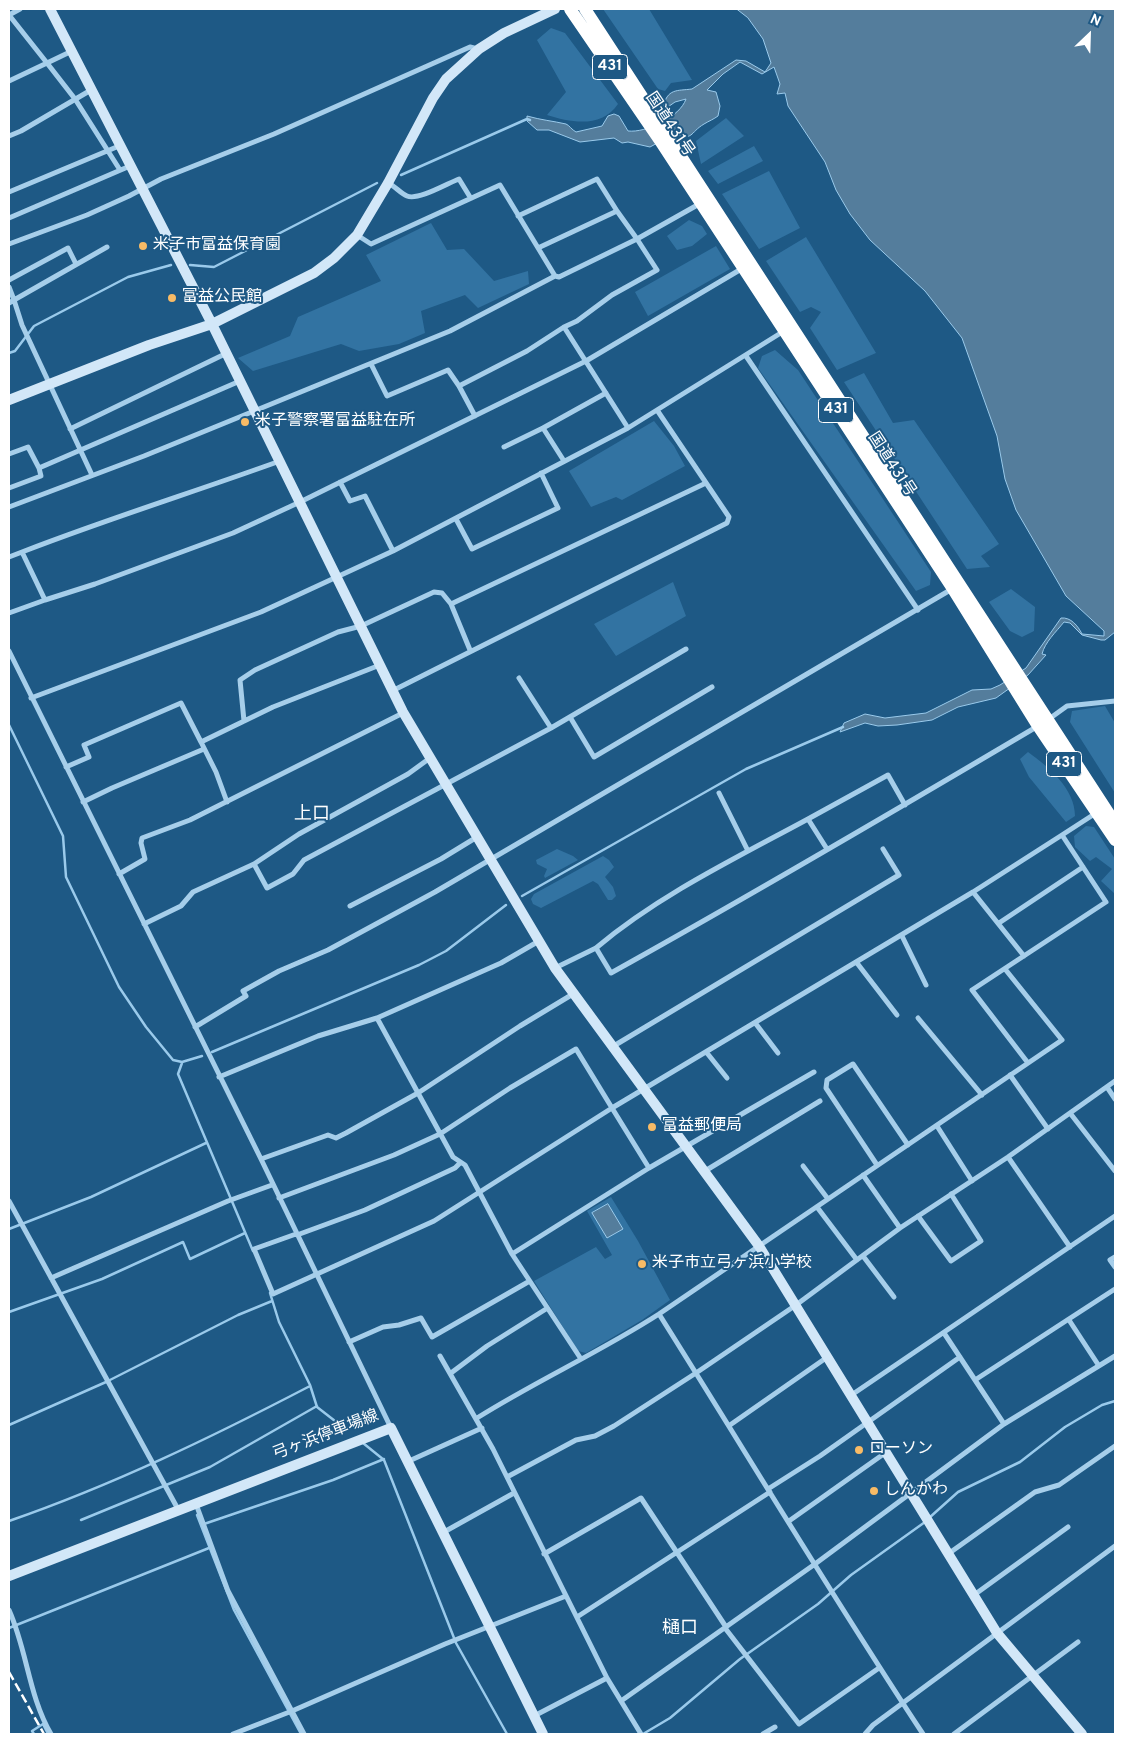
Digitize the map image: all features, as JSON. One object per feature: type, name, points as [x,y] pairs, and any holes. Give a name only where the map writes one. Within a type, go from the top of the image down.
[{"type":"highway","name":"国道431号","points":[[570,9],[654,123]]},
{"type":"highway","name":"国道431号","points":[[585,9],[654,123],[1016,680],[1115,840]]},
{"type":"highway","name":"国道431号","points":[[665,140],[701,202],[743,268],[788,328],[953,589],[1016,680]]},
{"type":"highway","name":"国道431号","points":[[1043,723],[1115,823]]},
{"type":"street","points":[[20,9],[10,17],[76,99],[120,170]]},
{"type":"street","points":[[50,9],[73,51],[118,146],[142,188],[227,353],[403,712],[555,968],[644,1090],[687,1145],[759,1246],[826,1358],[997,1633],[1082,1734]]},
{"type":"street","points":[[9,400],[149,344],[212,324],[314,273],[334,258],[357,235],[388,183],[433,98],[446,79],[479,49],[504,33],[555,9]]},
{"type":"street","points":[[9,244],[87,215],[142,188],[347,103],[470,47],[479,49]]},
{"type":"street","points":[[9,80],[73,51]]},
{"type":"street","points":[[9,136],[91,89]]},
{"type":"street","points":[[9,192],[118,146]]},
{"type":"street","points":[[9,218],[130,166]]},
{"type":"street","points":[[388,183],[398,187],[408,196],[417,197],[459,179],[470,198]]},
{"type":"street","points":[[460,386],[527,351],[564,327],[577,321],[612,295],[657,270],[597,179],[518,216]]},
{"type":"street","points":[[357,235],[371,244],[500,185],[555,276]]},
{"type":"street","points":[[9,507],[188,438],[254,409],[371,364],[450,330],[555,276],[560,277],[637,239],[701,202]]},
{"type":"street","points":[[538,248],[617,211]]},
{"type":"street","points":[[9,280],[68,248],[76,264]]},
{"type":"street","points":[[11,302],[76,264],[108,248]]},
{"type":"street","points":[[9,614],[233,533],[300,502],[586,361],[743,268]]},
{"type":"street","points":[[9,287],[11,302],[92,475]]},
{"type":"street","points":[[564,327],[628,428]]},
{"type":"street","points":[[31,698],[261,612],[393,551],[628,428],[788,328]]},
{"type":"street","points":[[70,429],[227,353]]},
{"type":"street","points":[[746,356],[918,610]]},
{"type":"street","points":[[371,364],[387,396],[448,370],[460,386],[475,416]]},
{"type":"street","points":[[38,468],[80,452],[240,381]]},
{"type":"street","points":[[504,446],[543,428],[606,393]]},
{"type":"street","points":[[392,691],[470,650],[727,523],[729,517],[657,410]]},
{"type":"street","points":[[543,428],[564,461]]},
{"type":"street","points":[[9,454],[28,447],[41,476],[9,488]]},
{"type":"street","points":[[9,557],[97,523],[152,506],[280,461]]},
{"type":"street","points":[[456,519],[472,550],[558,508],[541,473]]},
{"type":"street","points":[[340,482],[350,501],[365,496],[393,551]]},
{"type":"street","points":[[451,604],[706,483]]},
{"type":"street","points":[[22,552],[45,600]]},
{"type":"street","points":[[194,1027],[246,996],[244,991],[260,980],[328,950],[435,892],[490,858],[953,589]]},
{"type":"street","points":[[244,721],[240,680],[255,670],[338,632],[361,626],[434,592],[442,593],[451,604],[470,650]]},
{"type":"street","points":[[254,864],[267,888],[293,874],[304,860],[551,728],[686,649]]},
{"type":"street","points":[[9,651],[218,1077],[261,1159],[390,1428]]},
{"type":"street","points":[[201,742],[308,692],[345,681],[380,665]]},
{"type":"street","points":[[519,678],[551,728]]},
{"type":"street","points":[[570,717],[594,757],[712,687]]},
{"type":"street","points":[[596,948],[612,973],[769,885],[1043,723],[1067,706],[1115,701]]},
{"type":"street","points":[[66,767],[90,757],[84,744],[181,703],[216,772],[227,802]]},
{"type":"street","points":[[119,874],[145,859],[141,843],[142,838],[190,820],[403,712]]},
{"type":"street","points":[[84,802],[204,749]]},
{"type":"street","points":[[144,924],[181,906],[193,892],[254,864],[299,834],[408,774],[430,757]]},
{"type":"street","points":[[555,968],[596,948],[633,918],[748,851],[888,775],[904,805]]},
{"type":"street","points":[[719,793],[748,851]]},
{"type":"street","points":[[460,1163],[455,1168],[365,1210],[254,1249],[273,1294],[401,1237],[481,1192],[612,1108],[708,1053],[902,936],[1097,813]]},
{"type":"street","points":[[808,819],[827,849]]},
{"type":"street","points":[[1028,1063],[972,990],[1106,902],[1062,835]]},
{"type":"street","points":[[350,906],[441,859],[478,836]]},
{"type":"street","points":[[612,1047],[899,875],[883,849]]},
{"type":"street","points":[[999,923],[1083,867]]},
{"type":"street","points":[[974,892],[1024,956]]},
{"type":"street","points":[[902,936],[926,985]]},
{"type":"street","points":[[218,1077],[318,1036],[377,1018],[501,963],[539,941]]},
{"type":"street","points":[[857,963],[897,1015]]},
{"type":"street","points":[[477,1418],[620,1339],[659,1314],[1062,1040],[1005,969]]},
{"type":"street","points":[[261,1159],[328,1135],[336,1138],[418,1093],[520,1026],[573,994]]},
{"type":"street","points":[[377,1018],[453,1157],[465,1165],[528,1282],[581,1359]]},
{"type":"street","points":[[918,1018],[982,1095]]},
{"type":"street","points":[[756,1024],[778,1053]]},
{"type":"street","points":[[279,1198],[394,1155],[440,1134],[510,1088],[576,1049],[649,1168]]},
{"type":"street","points":[[708,1053],[727,1078]]},
{"type":"street","points":[[877,1165],[826,1088],[827,1080],[853,1064],[908,1145]]},
{"type":"street","points":[[512,1254],[687,1145],[814,1072]]},
{"type":"street","points":[[1010,1075],[1048,1129]]},
{"type":"street","points":[[507,1477],[576,1440],[595,1436],[614,1426],[696,1373],[796,1305],[900,1228],[1008,1158],[1115,1081]]},
{"type":"street","points":[[1107,1087],[1115,1099]]},
{"type":"street","points":[[705,1171],[820,1101]]},
{"type":"street","points":[[1070,1113],[1115,1171]]},
{"type":"street","points":[[937,1126],[972,1181]]},
{"type":"street","points":[[1008,1158],[1070,1247]]},
{"type":"street","points":[[803,1166],[828,1199]]},
{"type":"street","points":[[863,1175],[900,1228]]},
{"type":"street","points":[[51,1278],[214,1207],[272,1185]]},
{"type":"street","points":[[918,1216],[951,1261],[981,1241],[951,1194]]},
{"type":"street","points":[[9,1201],[179,1511]]},
{"type":"street","points":[[817,1207],[857,1260]]},
{"type":"street","points":[[850,1397],[1115,1216]]},
{"type":"street","points":[[863,1256],[894,1297]]},
{"type":"street","points":[[1115,1257],[1110,1260],[1115,1267]]},
{"type":"street","points":[[349,1342],[382,1327],[399,1325],[421,1318],[432,1337],[528,1282]]},
{"type":"street","points":[[975,1380],[1115,1289]]},
{"type":"street","points":[[451,1373],[487,1346],[546,1310]]},
{"type":"street","points":[[659,1314],[730,1425],[879,1668],[923,1734]]},
{"type":"street","points":[[1070,1320],[1099,1366]]},
{"type":"street","points":[[944,1333],[1004,1424]]},
{"type":"street","points":[[440,1356],[477,1418],[608,1678],[641,1734]]},
{"type":"street","points":[[621,1701],[814,1564],[1004,1424],[1115,1356]]},
{"type":"street","points":[[577,1617],[677,1553],[960,1357]]},
{"type":"street","points":[[730,1425],[826,1358]]},
{"type":"street","name":"弓ヶ浜停車場線","points":[[9,1574],[179,1511],[285,1467],[390,1428],[409,1461],[543,1734]]},
{"type":"street","points":[[409,1461],[482,1428]]},
{"type":"street","points":[[948,1554],[1035,1492],[1059,1485],[1115,1446]]},
{"type":"street","points":[[789,1521],[885,1453]]},
{"type":"street","points":[[444,1532],[514,1493]]},
{"type":"street","points":[[544,1554],[642,1498],[725,1628],[799,1724],[879,1668]]},
{"type":"street","points":[[196,1504],[228,1591],[304,1734]]},
{"type":"street","points":[[974,1595],[1068,1527]]},
{"type":"street","points":[[865,1734],[873,1725],[1115,1546]]},
{"type":"street","points":[[233,1734],[566,1596]]},
{"type":"street","points":[[9,1610],[29,1669],[42,1719],[51,1734]]},
{"type":"street","points":[[954,1734],[1078,1642]]},
{"type":"street","points":[[534,1716],[608,1678]]},
{"type":"street","points":[[763,1734],[775,1727]]},
{"type":"shaded area","points":[[603,9],[649,9],[692,80],[671,83],[665,91],[658,89]]},
{"type":"shaded area","points":[[737,9],[1115,9],[1115,632],[1105,640],[1101,640],[1082,635],[1070,623],[1064,622],[1046,645],[1042,654],[1046,655],[1028,675],[996,698],[958,707],[932,720],[878,726],[865,723],[840,732],[844,723],[865,714],[885,718],[926,713],[972,690],[991,689],[1000,685],[1026,668],[1061,618],[1071,621],[1082,634],[1104,636],[1104,631],[1066,596],[1016,510],[1005,479],[997,436],[962,338],[925,291],[870,240],[850,214],[836,190],[825,162],[788,106],[785,93],[777,94],[780,84],[774,67],[762,74],[740,62],[723,74],[707,90],[716,92],[720,106],[718,116],[699,127],[691,135],[685,137],[674,134],[650,147],[628,142],[622,143],[614,138],[580,142],[549,130],[537,130],[527,121],[527,116],[566,124],[576,132],[602,126],[608,116],[614,114],[619,116],[628,131],[635,131],[653,126],[670,118],[683,106],[686,99],[675,102],[665,109],[663,108],[670,94],[692,89],[736,60],[746,61],[765,72],[771,63],[763,39],[748,18]]},
{"type":"shaded area","points":[[551,28],[565,33],[618,104],[604,117],[586,122],[566,120],[547,115],[566,92],[537,40]]},
{"type":"shaded area","points":[[726,118],[744,136],[701,164],[696,141]]},
{"type":"shaded area","points":[[754,146],[763,161],[718,184],[708,171]]},
{"type":"shaded area","points":[[769,171],[800,228],[759,249],[722,194]]},
{"type":"shaded area","points":[[689,220],[702,226],[707,234],[692,246],[677,250],[667,236]]},
{"type":"shaded area","points":[[431,223],[447,250],[464,249],[494,281],[528,271],[529,284],[478,308],[465,295],[421,311],[425,333],[399,344],[359,351],[341,344],[253,371],[238,358],[290,336],[298,317],[381,281],[366,255]]},
{"type":"shaded area","points":[[806,237],[876,353],[837,370],[810,328],[821,312],[811,307],[800,312],[766,261]]},
{"type":"shaded area","points":[[716,246],[730,269],[648,316],[635,292]]},
{"type":"shaded area","points":[[775,350],[798,370],[931,572],[930,585],[916,591],[758,368],[762,356]]},
{"type":"shaded area","points":[[864,373],[893,423],[914,420],[999,544],[981,556],[990,567],[967,569],[844,382]]},
{"type":"shaded area","points":[[654,421],[674,446],[685,466],[622,500],[616,497],[591,507],[569,471]]},
{"type":"shaded area","points":[[673,582],[686,616],[616,656],[594,624]]},
{"type":"shaded area","points":[[1011,589],[1035,607],[1034,631],[1022,637],[1010,631],[989,602]]},
{"type":"shaded area","points":[[1105,706],[1115,723],[1115,793],[1070,722],[1072,711]]},
{"type":"shaded area","points":[[1028,752],[1052,772],[1071,797],[1075,816],[1066,822],[1029,777],[1020,759]]},
{"type":"shaded area","points":[[1086,826],[1094,827],[1115,859],[1115,894],[1101,881],[1112,869],[1096,857],[1090,861],[1075,847],[1074,836]]},
{"type":"shaded area","points":[[557,849],[578,860],[545,878],[547,869],[537,864],[536,860]]},
{"type":"shaded area","points":[[603,856],[614,867],[605,877],[613,887],[616,896],[612,900],[608,900],[598,884],[593,881],[541,908],[533,904],[531,899],[534,894]]},
{"type":"shaded area","points":[[611,1197],[638,1241],[670,1300],[642,1320],[586,1353],[578,1351],[534,1281],[596,1247],[605,1259],[612,1255],[587,1211]]},
{"type":"shaded area","points":[[608,1204],[623,1229],[607,1238],[592,1213]]},
{"type":"waterway","points":[[401,175],[527,119],[530,120]]},
{"type":"waterway","points":[[190,265],[214,267],[377,183]]},
{"type":"waterway","points":[[9,353],[15,351],[34,326],[128,277],[171,265]]},
{"type":"waterway","points":[[9,725],[63,836],[66,877],[119,987],[146,1027],[173,1060],[182,1062],[202,1056]]},
{"type":"waterway","points":[[522,896],[746,769],[843,727]]},
{"type":"waterway","points":[[212,1052],[419,965],[446,951],[506,905]]},
{"type":"waterway","points":[[182,1063],[178,1074],[253,1251]]},
{"type":"waterway","points":[[9,1229],[91,1197],[206,1143]]},
{"type":"waterway","points":[[9,1312],[102,1279],[183,1242],[190,1259],[245,1233]]},
{"type":"waterway","points":[[270,1293],[279,1322],[310,1385],[317,1407],[335,1421]]},
{"type":"waterway","points":[[9,1425],[106,1382],[238,1315],[272,1301]]},
{"type":"waterway","points":[[9,1521],[86,1492],[162,1459],[310,1386]]},
{"type":"waterway","points":[[929,1518],[958,1492],[1020,1462],[1065,1427],[1102,1405],[1115,1401]]},
{"type":"waterway","points":[[81,1520],[210,1467],[317,1406]]},
{"type":"waterway","points":[[363,1443],[384,1460],[456,1643],[507,1734]]},
{"type":"waterway","points":[[204,1524],[333,1480],[384,1459]]},
{"type":"waterway","points":[[197,1515],[234,1610],[301,1734]]},
{"type":"waterway","points":[[643,1734],[670,1718],[740,1659],[818,1604],[851,1575],[925,1522]]},
{"type":"waterway","points":[[9,1628],[209,1548]]},
{"type":"waterway","points":[[34,1734],[32,1731],[43,1724],[47,1732]]},
{"type":"railway","points":[[9,1672],[44,1734]]},
{"type":"place","name":"米子市富益保育園","points":[[143,246]]},
{"type":"place","name":"富益公民館","points":[[172,298]]},
{"type":"place","name":"米子警察署富益駐在所","points":[[245,422]]},
{"type":"place","name":"富益郵便局","points":[[652,1127]]},
{"type":"place","name":"米子市立弓ヶ浜小学校","points":[[642,1264]]},
{"type":"place","name":"ローソン","points":[[859,1450]]},
{"type":"place","name":"しんかわ","points":[[874,1491]]},
{"type":"district","name":"上口","points":[[312,815]]},
{"type":"district","name":"樋口","points":[[680,1629]]}]
